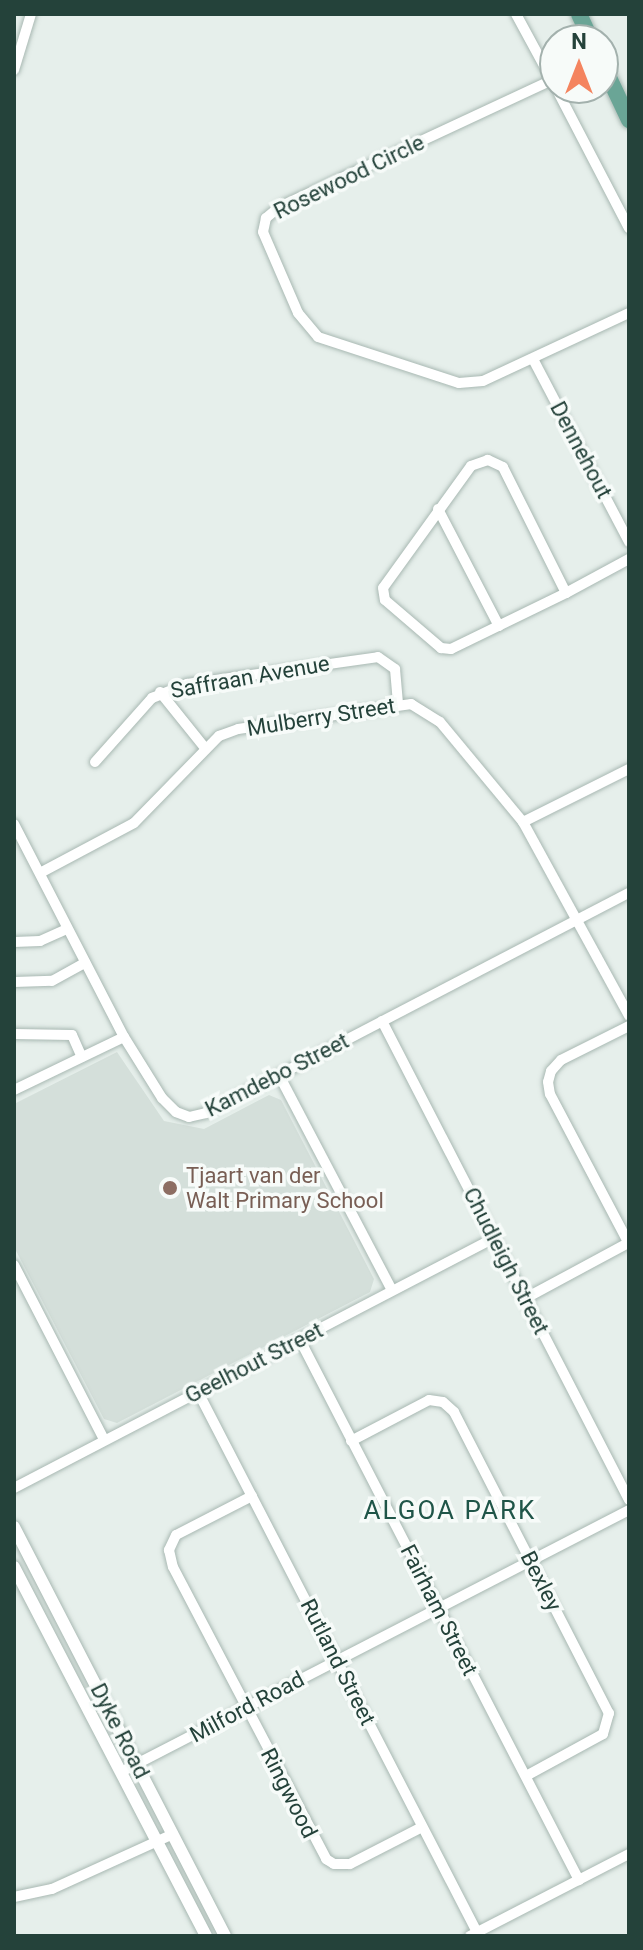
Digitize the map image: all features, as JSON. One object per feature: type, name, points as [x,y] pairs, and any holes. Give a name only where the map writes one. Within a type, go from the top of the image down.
[{"type":"main road","points":[[619,99],[629,120]]},
{"type":"street","points":[[14,70],[31,14]]},
{"type":"street","points":[[516,14],[539,57]]},
{"type":"street","name":"Rosewood Circle","points":[[539,92],[278,208],[266,218],[263,232],[301,319],[325,341],[465,384],[483,381],[629,313]]},
{"type":"street","points":[[564,104],[629,228]]},
{"type":"street","name":"Dennehout","points":[[533,359],[629,542]]},
{"type":"street","points":[[566,593],[499,463],[483,460],[471,466],[383,588],[385,600],[441,648],[458,648],[566,593],[629,559]]},
{"type":"street","points":[[438,509],[499,626]]},
{"type":"street","name":"Saffraan Avenue","points":[[95,762],[160,692],[200,682],[378,657],[395,669],[398,705]]},
{"type":"street","points":[[160,692],[205,748]]},
{"type":"street","name":"Mulberry Street","points":[[40,873],[134,823],[219,736],[238,729],[398,705],[417,706],[440,722],[523,822],[579,919],[629,1016]]},
{"type":"street","points":[[523,822],[629,769]]},
{"type":"street","name":"Kamdebo Street","points":[[14,824],[124,1037],[162,1098],[182,1116],[202,1115],[629,893]]},
{"type":"street","points":[[14,942],[40,941],[67,929]]},
{"type":"street","points":[[14,982],[52,981],[85,963]]},
{"type":"street","name":"Chudleigh Street","points":[[382,1021],[629,1500]]},
{"type":"street","points":[[526,1298],[629,1244],[550,1094],[548,1082],[551,1071],[561,1060],[629,1026]]},
{"type":"street","points":[[14,1034],[72,1035],[82,1057]]},
{"type":"street","points":[[14,1090],[124,1037]]},
{"type":"street","points":[[279,1075],[392,1290]]},
{"type":"street","name":"Geelhout Street","points":[[14,1488],[494,1238]]},
{"type":"street","points":[[14,1265],[104,1439]]},
{"type":"street","name":"Fairham Street","points":[[300,1340],[579,1880]]},
{"type":"street","name":"Rutland Street","points":[[198,1392],[337,1659],[474,1934]]},
{"type":"street","name":"Bexley","points":[[351,1441],[429,1400],[443,1402],[454,1412],[610,1719],[603,1734],[526,1776]]},
{"type":"street","name":"Ringwood","points":[[252,1496],[180,1531],[172,1539],[169,1554],[245,1708],[326,1859],[334,1864],[350,1864],[422,1827]]},
{"type":"street","name":"Milford Road","points":[[121,1772],[629,1510]]},
{"type":"street","name":"Dyke Road","points":[[14,1527],[225,1936]]},
{"type":"street","name":"Dyke Road","points":[[14,1567],[206,1936]]},
{"type":"street","points":[[14,1897],[52,1889],[173,1834]]},
{"type":"street","points":[[474,1934],[629,1854]]},
{"type":"shaded area","name":"Tjaart van der Walt Primary School","points":[[117,1052],[164,1121],[204,1129],[269,1095],[281,1100],[374,1279],[370,1292],[117,1423],[104,1419],[14,1247],[14,1104]]},
{"type":"place","name":"Tjaart van der Walt Primary School","points":[[170,1188]]},
{"type":"district","name":"ALGOA PARK","points":[[450,1511]]}]
